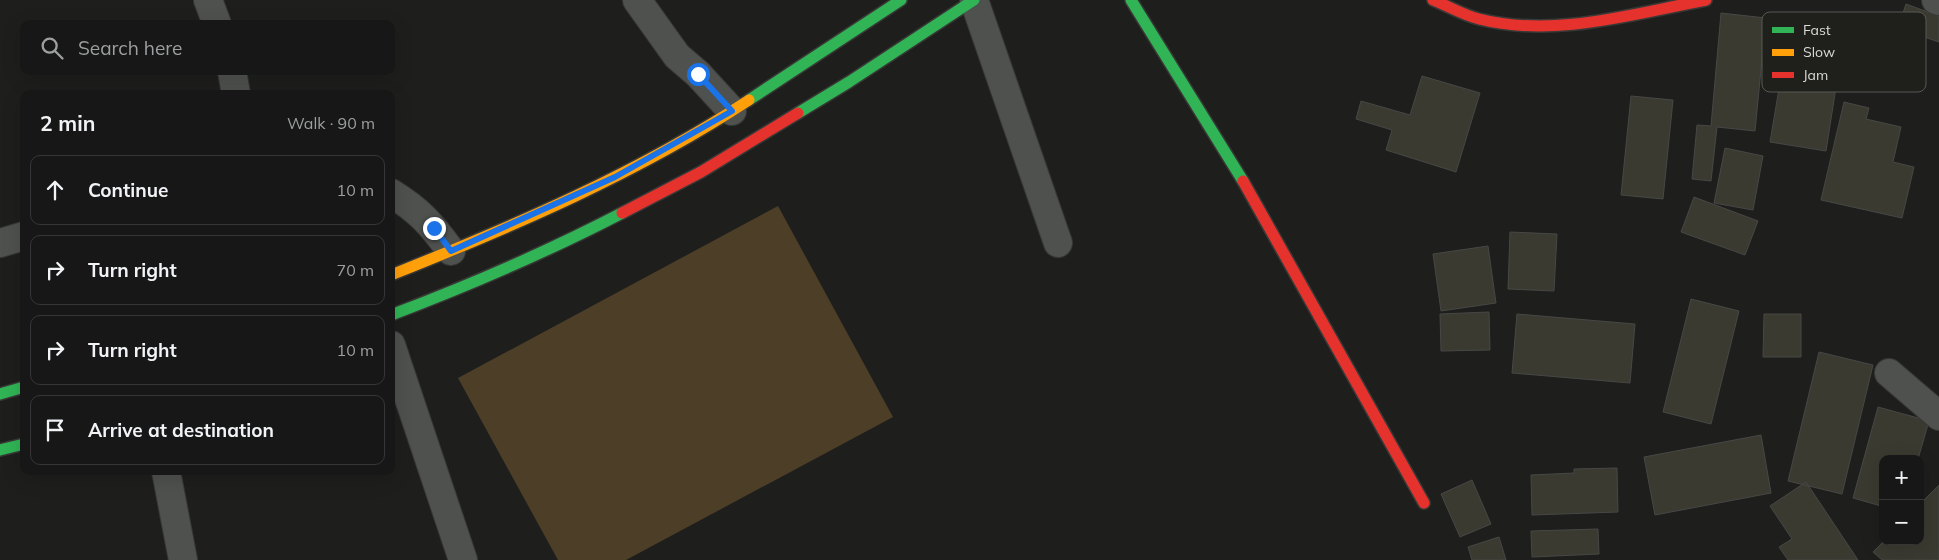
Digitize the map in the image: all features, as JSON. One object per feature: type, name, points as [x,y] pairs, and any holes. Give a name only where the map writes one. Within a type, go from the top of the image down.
[{"type":"main road","points":[[395,272],[451,251],[615,177],[732,111],[901,0]]},
{"type":"main road","points":[[395,313],[479,281],[566,242],[701,172],[849,82],[974,0]]},
{"type":"main road","points":[[1131,0],[1195,105],[1235,166],[1424,503]]},
{"type":"main road","points":[[1432,0],[1478,18],[1516,25],[1572,26],[1706,0]]},
{"type":"main road","points":[[0,394],[20,388]]},
{"type":"main road","points":[[0,450],[20,445]]},
{"type":"street","points":[[208,0],[216,20]]},
{"type":"street","points":[[637,0],[677,56],[698,74],[732,111]]},
{"type":"street","points":[[974,0],[1058,243]]},
{"type":"street","points":[[233,75],[235,90]]},
{"type":"street","points":[[395,196],[414,208],[434,228],[451,251]]},
{"type":"street","points":[[0,243],[20,237]]},
{"type":"street","points":[[395,357],[463,560]]},
{"type":"street","points":[[1889,372],[1939,416]]},
{"type":"street","points":[[167,475],[183,560]]},
{"type":"shaded area","points":[[778,206],[893,417],[626,560],[558,560],[458,378]]},
{"type":"building","points":[[1906,4],[1939,16],[1939,42],[1926,38],[1926,12],[1903,12]]},
{"type":"building","points":[[1721,13],[1762,18],[1762,59],[1755,131],[1717,127],[1711,181],[1692,179],[1697,125],[1711,126]]},
{"type":"building","points":[[1422,76],[1480,93],[1456,172],[1386,150],[1392,130],[1356,119],[1361,101],[1410,115]]},
{"type":"building","points":[[1778,92],[1835,92],[1826,151],[1770,142]]},
{"type":"building","points":[[1631,96],[1673,100],[1663,199],[1621,195]]},
{"type":"building","points":[[1844,102],[1869,108],[1866,119],[1901,127],[1893,162],[1914,167],[1902,218],[1821,200]]},
{"type":"building","points":[[1725,148],[1763,156],[1753,210],[1714,203]]},
{"type":"building","points":[[1694,197],[1758,221],[1745,255],[1681,232]]},
{"type":"building","points":[[1510,232],[1557,234],[1554,291],[1508,289]]},
{"type":"building","points":[[1488,246],[1496,303],[1441,311],[1433,254]]},
{"type":"building","points":[[1691,299],[1739,311],[1711,424],[1663,412]]},
{"type":"building","points":[[1489,312],[1490,350],[1441,351],[1440,314]]},
{"type":"building","points":[[1517,314],[1635,324],[1630,383],[1512,373]]},
{"type":"building","points":[[1764,314],[1801,314],[1801,357],[1763,357]]},
{"type":"building","points":[[1819,352],[1873,365],[1842,494],[1788,481]]},
{"type":"building","points":[[1878,407],[1929,421],[1919,455],[1879,455],[1879,505],[1853,498]]},
{"type":"building","points":[[1761,435],[1771,493],[1655,515],[1644,457]]},
{"type":"building","points":[[1617,468],[1618,512],[1532,515],[1531,475],[1574,473],[1574,469]]},
{"type":"building","points":[[1472,480],[1491,524],[1460,537],[1441,494]]},
{"type":"building","points":[[1806,482],[1858,560],[1788,560],[1779,547],[1792,539],[1770,506]]},
{"type":"building","points":[[1939,485],[1939,560],[1882,560],[1873,552],[1880,545],[1924,545],[1924,500]]},
{"type":"building","points":[[1598,529],[1599,554],[1532,557],[1531,531]]},
{"type":"building","points":[[1499,537],[1506,560],[1472,560],[1468,547]]},
{"type":"traffic: fast","points":[[749,100],[901,0]]},
{"type":"traffic: fast","points":[[798,113],[974,0]]},
{"type":"traffic: fast","points":[[1131,0],[1243,181]]},
{"type":"traffic: fast","points":[[395,313],[508,267],[622,213]]},
{"type":"traffic: fast","points":[[0,394],[20,388]]},
{"type":"traffic: fast","points":[[0,450],[20,445]]},
{"type":"traffic: slow","points":[[395,273],[529,217],[619,175],[664,151],[749,100]]},
{"type":"traffic: jam","points":[[1433,0],[1479,19],[1507,24],[1536,26],[1593,22],[1706,0]]},
{"type":"traffic: jam","points":[[622,213],[701,172],[798,113]]},
{"type":"traffic: jam","points":[[1243,181],[1424,503]]},
{"type":"route","points":[[434,228],[451,251],[615,177],[732,111],[698,74]]}]
